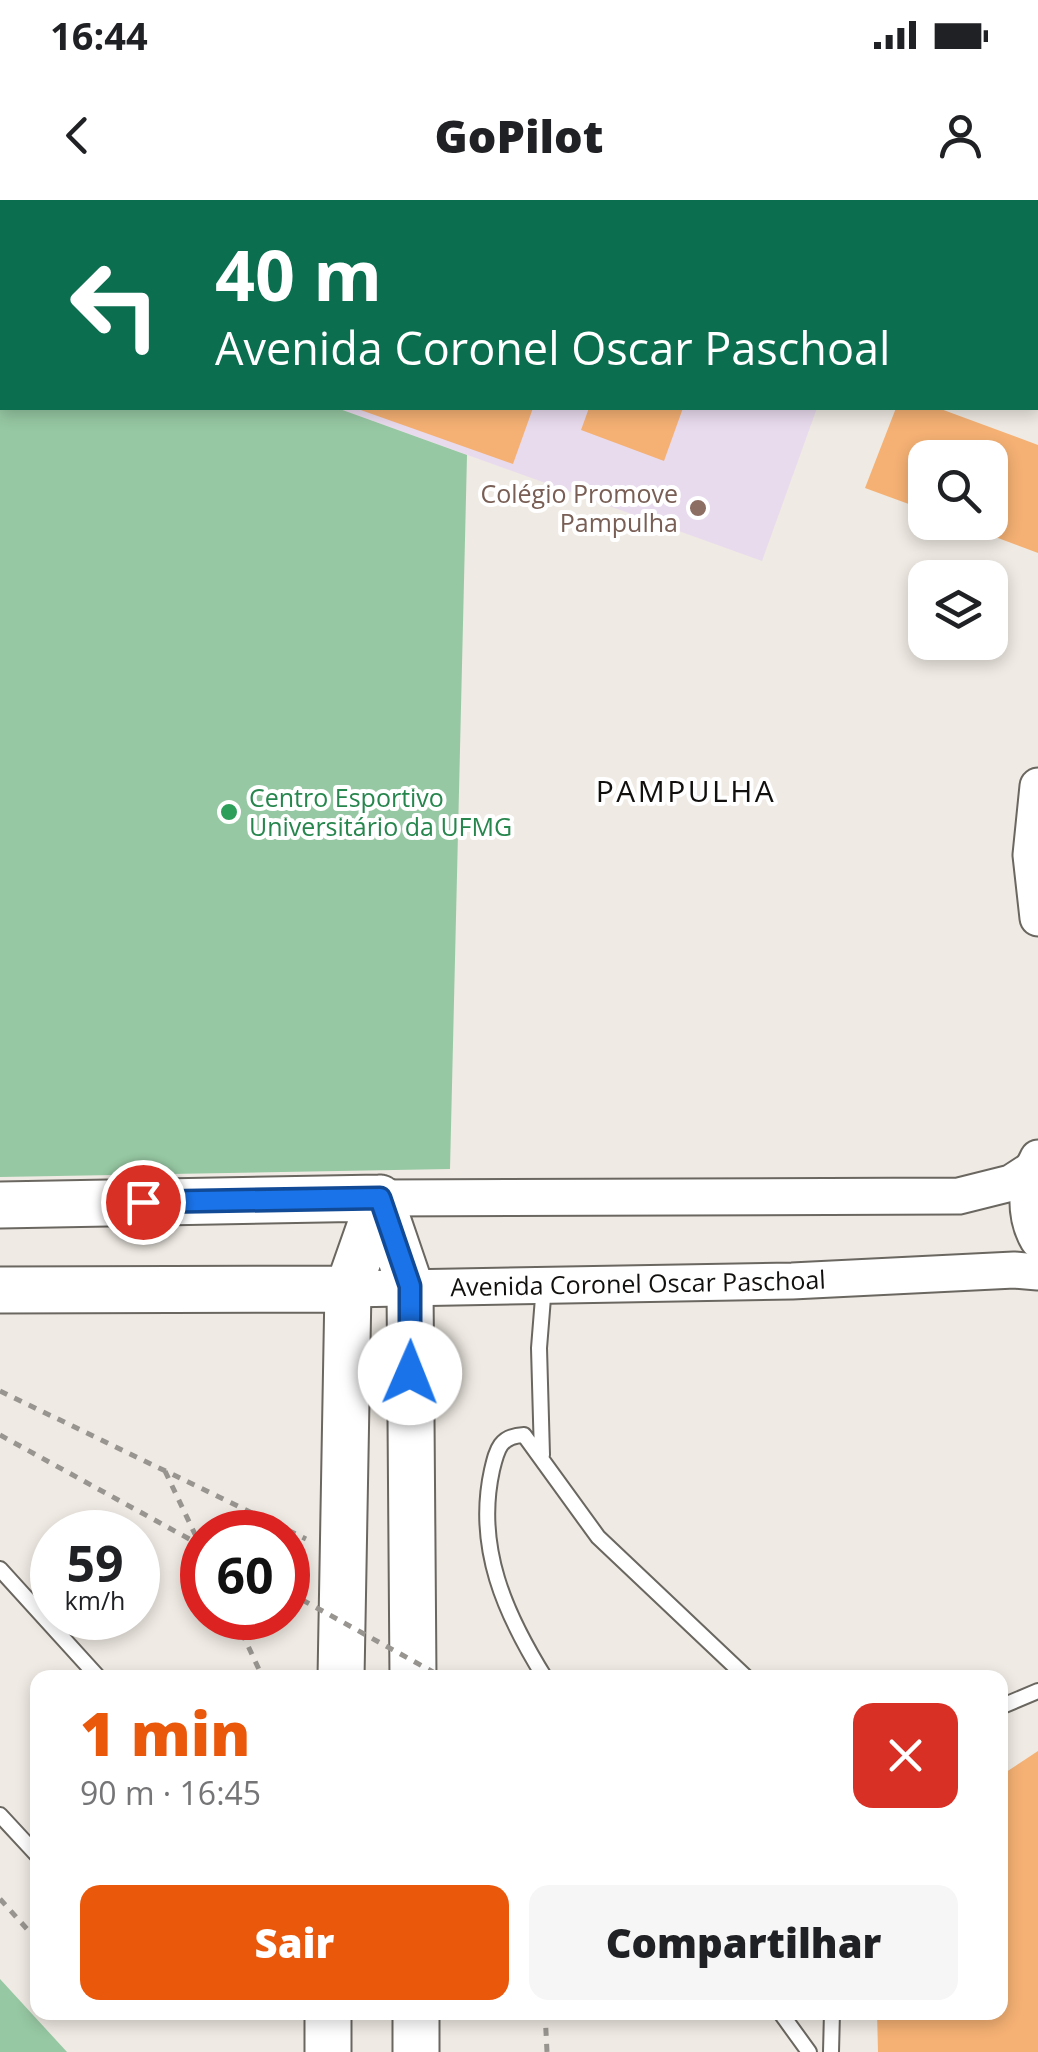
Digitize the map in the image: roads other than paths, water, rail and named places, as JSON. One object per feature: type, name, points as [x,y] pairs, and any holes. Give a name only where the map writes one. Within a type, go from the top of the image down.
[{"type":"main road","points":[[0,1205],[380,1198]]},
{"type":"main road","points":[[380,1198],[410,1286],[413,1670]]},
{"type":"main road","points":[[341,1670],[348,1289],[380,1198]]},
{"type":"main road","name":"Avenida Coronel Oscar Paschoal","points":[[0,1290],[348,1289]]},
{"type":"main road","points":[[328,2020],[328,2052]]},
{"type":"street","points":[[1038,786],[1032,854],[1038,918]]},
{"type":"street","points":[[380,1198],[959,1196],[1011,1183],[1035,1163]]},
{"type":"street","points":[[1035,1163],[1027,1202],[1038,1240]]},
{"type":"street","name":"Avenida Coronel Oscar Paschoal","points":[[348,1289],[1038,1272]]},
{"type":"lane","points":[[542,1455],[538,1348],[544,1285]]},
{"type":"lane","points":[[540,1670],[515,1630],[492,1566],[486,1499],[497,1447],[510,1436],[524,1435],[598,1538],[738,1670]]},
{"type":"lane","points":[[0,1570],[92,1670]]},
{"type":"lane","points":[[1008,1704],[1038,1691]]},
{"type":"lane","points":[[0,1815],[30,1847]]},
{"type":"lane","points":[[786,2020],[809,2052]]},
{"type":"lane","points":[[831,2052],[832,2020]]},
{"type":"place","name":"Colégio Promove Pampulha","points":[[698,508]]},
{"type":"place","name":"Centro Esportivo Universitário da UFMG","points":[[229,812]]},
{"type":"district","name":"PAMPULHA","points":[[686,792]]}]
